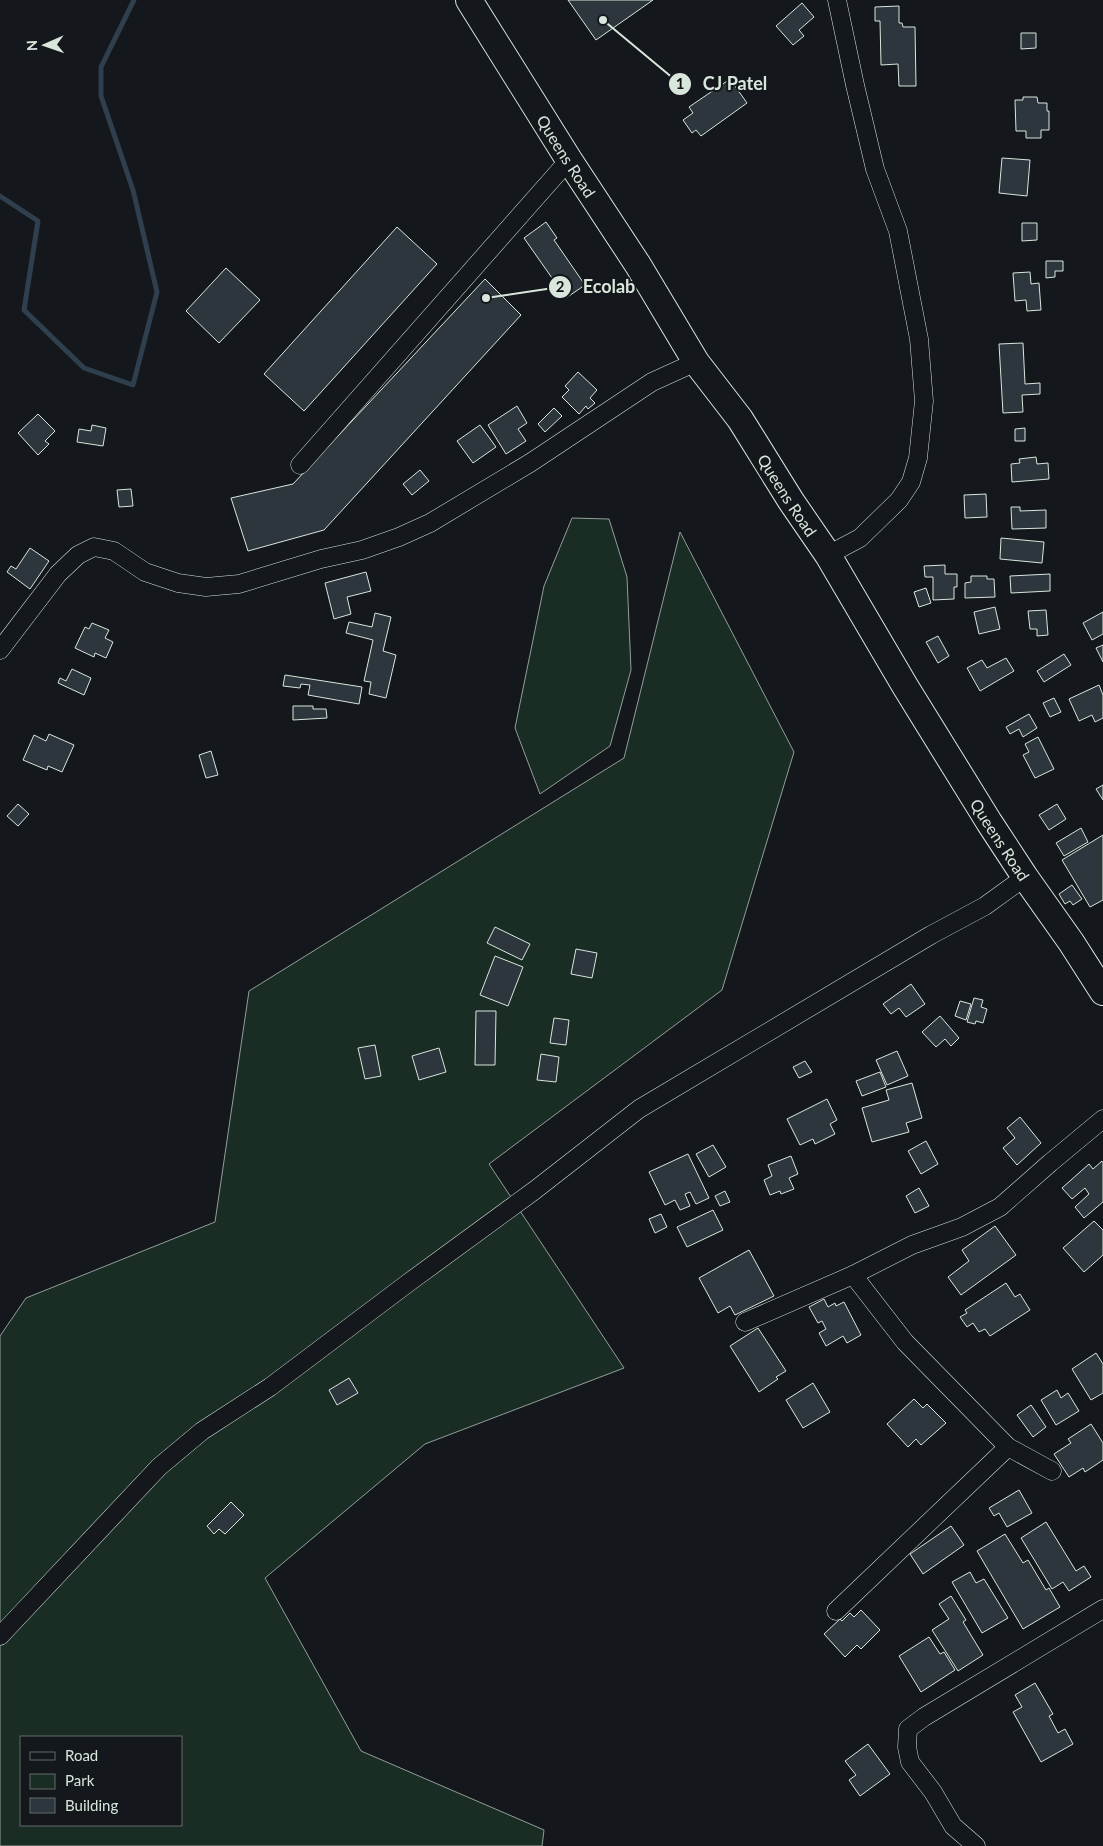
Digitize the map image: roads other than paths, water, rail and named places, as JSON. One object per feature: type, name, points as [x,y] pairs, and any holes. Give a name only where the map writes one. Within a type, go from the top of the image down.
[{"type":"highway","name":"Queens Road","points":[[469,0],[569,160],[638,265],[696,362],[740,419],[791,502],[828,556],[905,686],[1025,878],[1071,942],[1103,992]]},
{"type":"street","points":[[828,556],[860,538],[899,500],[911,482],[918,458],[924,401],[919,339],[898,231],[875,169],[837,0]]},
{"type":"street","points":[[300,464],[569,160]]},
{"type":"street","points":[[0,650],[58,574],[78,555],[94,547],[114,552],[145,572],[178,583],[206,587],[239,584],[321,559],[362,550],[399,537],[430,523],[530,463],[652,382],[696,362]]},
{"type":"street","points":[[0,1636],[160,1467],[202,1431],[270,1387],[384,1300],[535,1190],[639,1109],[931,935],[984,906],[1025,878]]},
{"type":"street","points":[[745,1322],[853,1275],[912,1245],[962,1227],[1000,1208],[1103,1119]]},
{"type":"street","points":[[853,1275],[905,1342],[1008,1447],[1052,1471]]},
{"type":"street","points":[[836,1611],[1008,1447]]},
{"type":"street","points":[[976,1846],[953,1826],[933,1792],[910,1762],[907,1747],[908,1729],[924,1717],[1103,1609]]},
{"type":"waterway","points":[[0,196],[38,221],[24,310],[84,368],[133,385],[157,292],[133,190],[101,96],[101,67],[134,0]]},
{"type":"place","name":"CJ Patel","points":[[603,20]]},
{"type":"place","name":"Ecolab","points":[[486,298]]}]
